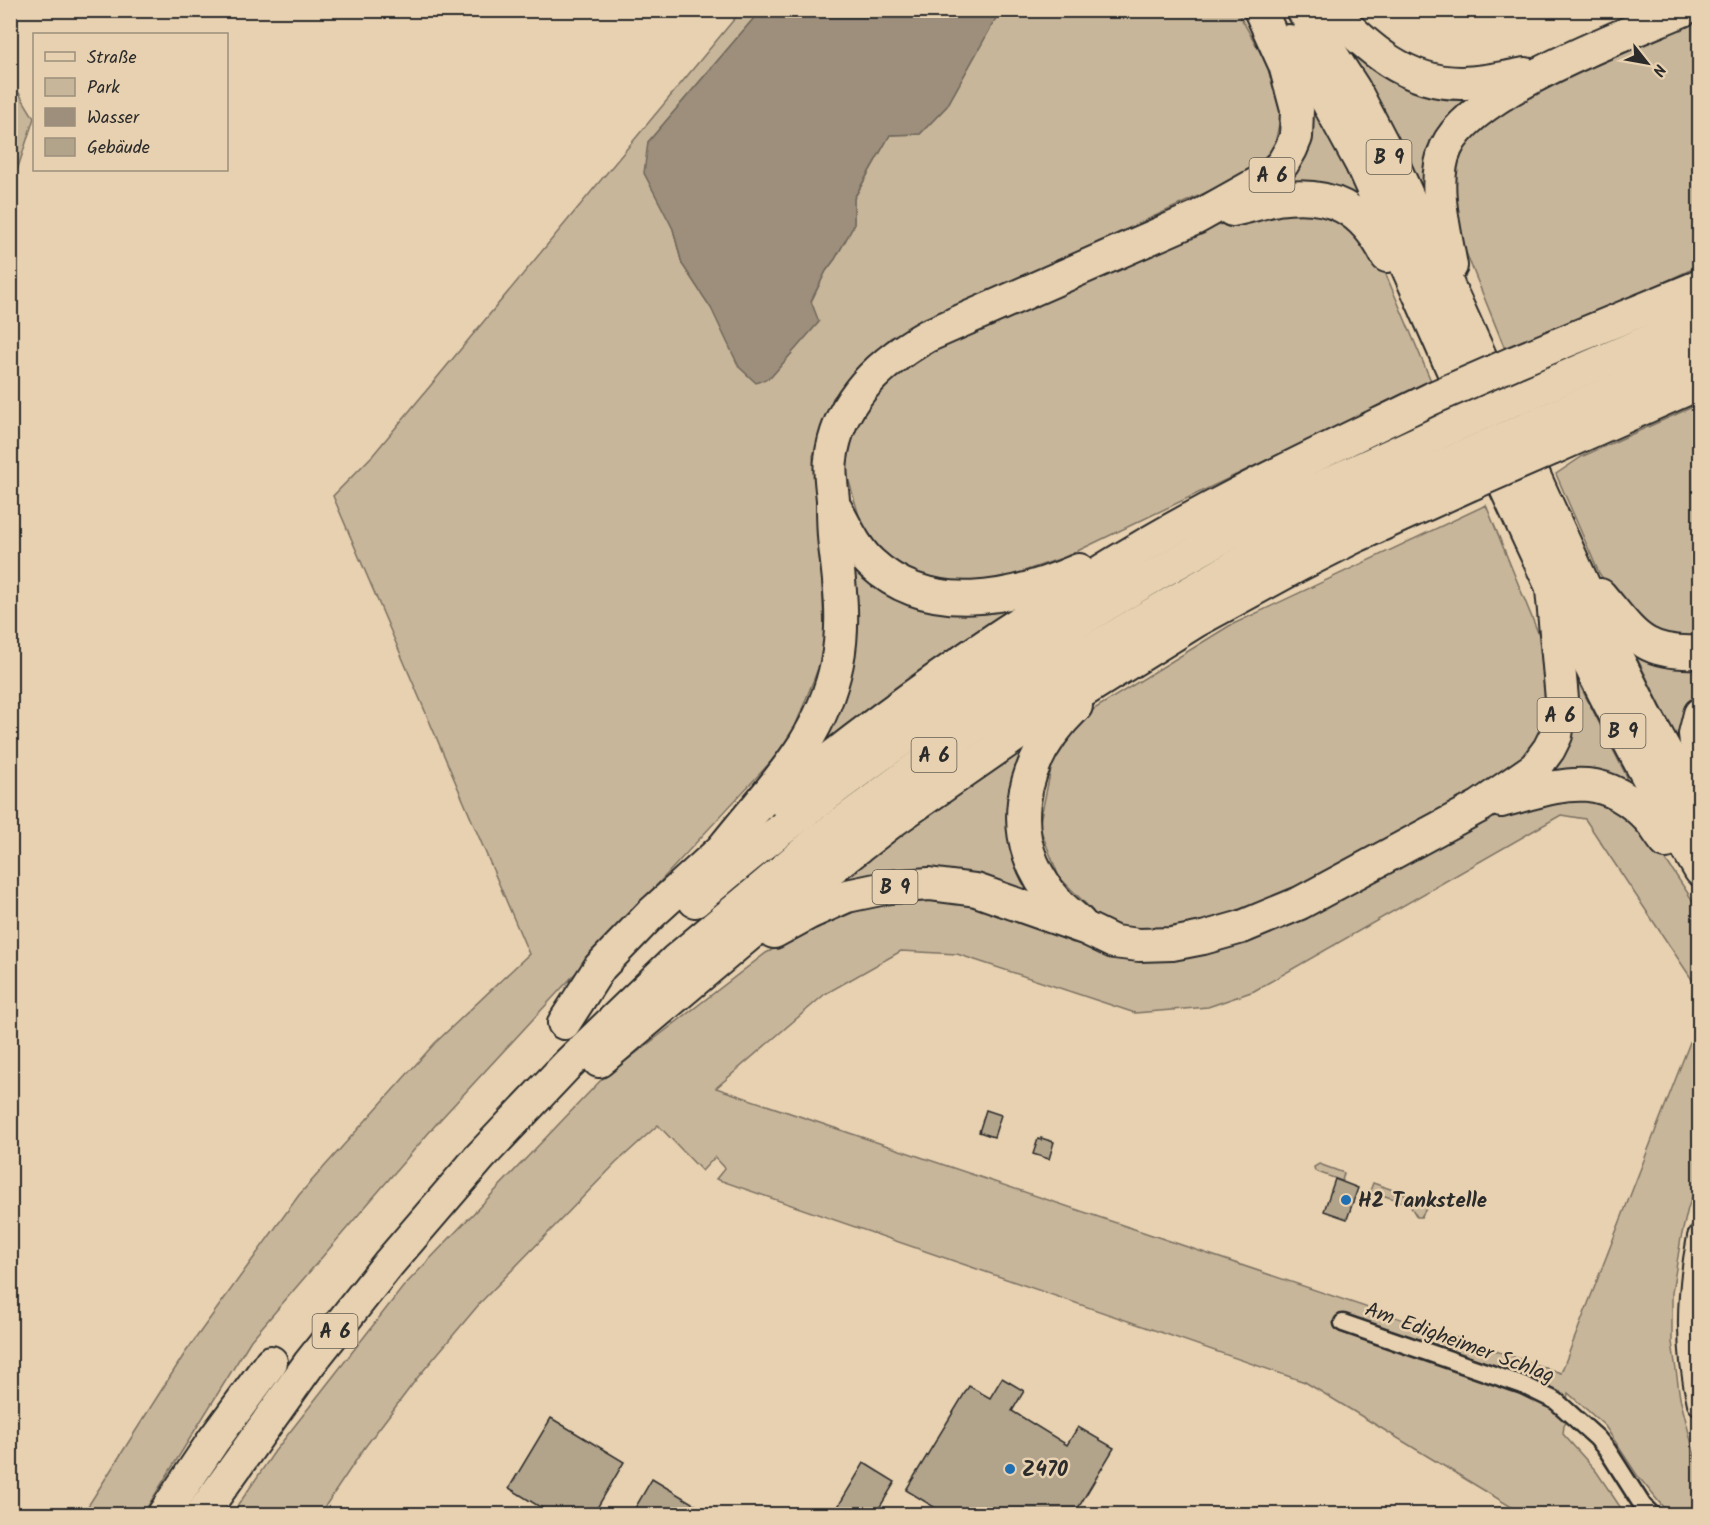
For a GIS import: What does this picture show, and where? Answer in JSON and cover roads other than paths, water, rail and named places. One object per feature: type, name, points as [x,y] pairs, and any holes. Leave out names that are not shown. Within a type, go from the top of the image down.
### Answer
[{"type":"highway","name":"A 6","points":[[1196,218],[1271,176],[1283,163],[1296,137],[1297,110],[1294,96],[1285,65],[1260,10]]},
{"type":"highway","name":"B 9","points":[[1268,10],[1324,97],[1361,163],[1552,589],[1653,791],[1700,870]]},
{"type":"highway","name":"B 9","points":[[1303,10],[1354,89],[1393,164],[1571,559],[1641,705],[1700,814]]},
{"type":"highway","points":[[1330,10],[1383,58],[1412,74],[1429,80],[1459,83],[1481,82],[1541,72]]},
{"type":"highway","points":[[1460,311],[1444,228],[1439,185],[1445,149],[1464,123],[1492,102],[1541,72],[1683,10]]},
{"type":"highway","name":"B 9","points":[[1196,218],[1276,200],[1301,197],[1315,197],[1340,204],[1377,236],[1387,256],[1423,302]]},
{"type":"highway","points":[[724,847],[802,750],[830,691],[837,663],[842,615],[839,570],[834,543],[830,461],[844,412],[859,390],[884,364],[905,349],[954,323],[1196,218]]},
{"type":"highway","points":[[724,847],[835,754],[899,705],[965,658],[1150,542],[1273,477],[1435,397],[1700,285]]},
{"type":"highway","name":"A 6","points":[[724,847],[651,914],[600,967],[564,1023],[714,885],[817,801],[894,744],[1107,603],[1269,513],[1449,428],[1700,319]]},
{"type":"highway","name":"A 6","points":[[202,1515],[309,1364],[389,1263],[480,1157],[568,1064],[676,960],[819,840],[964,733],[1054,673],[1290,535],[1467,470],[1546,436],[1700,352]]},
{"type":"highway","points":[[1546,436],[1700,383]]},
{"type":"highway","points":[[480,1157],[523,1132],[581,1076],[712,965],[784,905],[891,822],[1114,670],[1196,621],[1354,537],[1467,470]]},
{"type":"highway","points":[[833,501],[850,535],[869,562],[904,586],[942,597],[976,598],[1031,587],[1055,580],[1150,542]]},
{"type":"highway","name":"B 9","points":[[1571,559],[1643,643],[1666,651],[1700,651]]},
{"type":"highway","name":"A 6","points":[[1480,807],[1535,768],[1557,735],[1562,699],[1552,589]]},
{"type":"highway","points":[[1114,670],[1065,718],[1044,744],[1029,775],[1025,793],[1023,826],[1037,873],[1059,904],[1087,929],[1114,942],[1139,945],[1172,944],[1203,939],[1242,927],[1299,903],[1480,807],[1554,787],[1579,784],[1604,787],[1615,791],[1651,820],[1662,837],[1700,880]]},
{"type":"highway","points":[[1700,714],[1695,734],[1700,777]]},
{"type":"highway","name":"B 9","points":[[712,965],[809,913],[848,897],[890,887],[929,884],[976,890],[1087,929]]},
{"type":"highway","points":[[164,1515],[213,1441],[271,1362]]},
{"type":"street","points":[[1700,1238],[1691,1295],[1691,1327],[1694,1372],[1700,1403]]},
{"type":"street","name":"Am Edigheimer Schlag","points":[[1342,1323],[1523,1385],[1556,1401],[1583,1424],[1608,1451],[1639,1501],[1651,1515]]},
{"type":"water","points":[[760,11],[1000,11],[947,106],[920,134],[890,135],[854,198],[854,225],[811,301],[819,322],[771,377],[756,383],[739,367],[711,308],[682,264],[673,229],[644,173],[648,142]]},
{"type":"place","name":"H2 Tankstelle","points":[[1346,1200]]},
{"type":"place","name":"Z470","points":[[1010,1469]]}]
